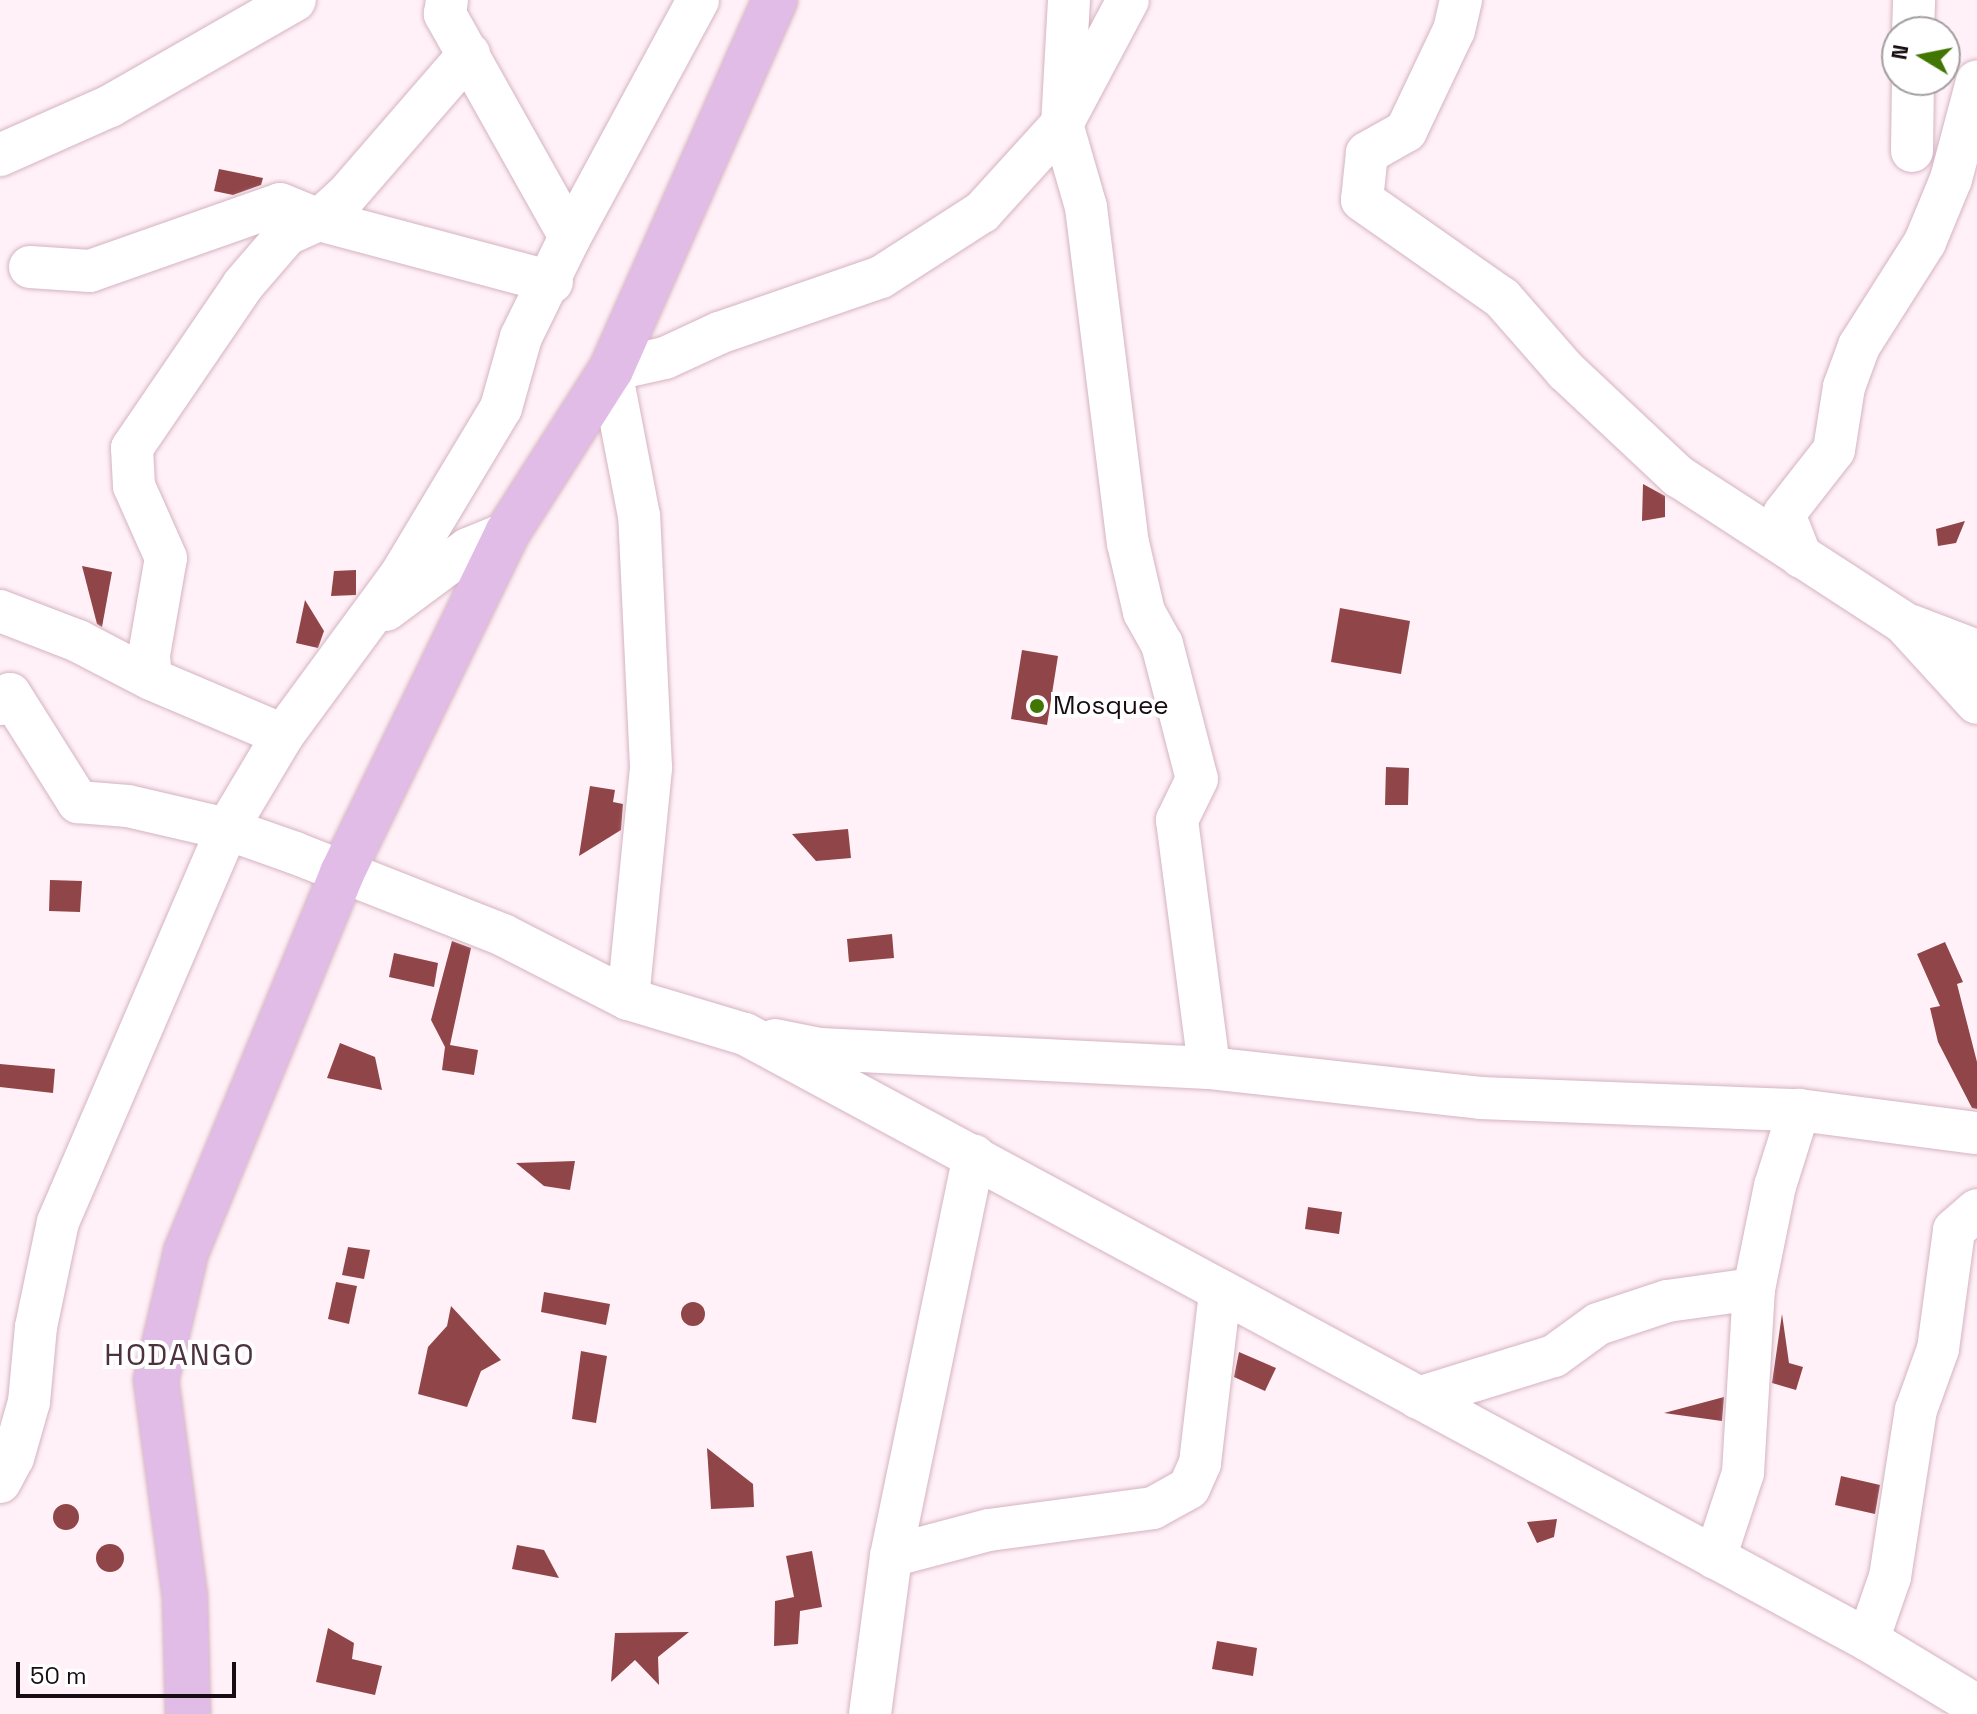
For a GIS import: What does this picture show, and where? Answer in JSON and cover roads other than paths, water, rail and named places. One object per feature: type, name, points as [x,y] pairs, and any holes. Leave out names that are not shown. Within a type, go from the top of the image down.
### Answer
[{"type":"main road","points":[[188,1714],[185,1597],[156,1380],[186,1252],[342,873],[507,533],[611,370],[775,0]]},
{"type":"street","points":[[0,155],[110,106],[295,0]]},
{"type":"street","points":[[447,0],[445,14],[570,237]]},
{"type":"street","points":[[0,1482],[13,1458],[29,1402],[36,1327],[58,1222],[227,829],[283,735],[400,576],[501,408],[521,337],[552,282],[570,237],[698,0]]},
{"type":"street","points":[[1069,0],[1062,124],[1086,207],[1128,543],[1144,612],[1162,644],[1197,779],[1177,820],[1209,1068]]},
{"type":"street","points":[[628,999],[651,767],[639,516],[611,370],[665,358],[719,333],[781,315],[881,277],[982,212],[1062,124],[1128,0]]},
{"type":"street","points":[[1461,0],[1454,30],[1406,131],[1367,153],[1362,200],[1502,298],[1566,371],[1678,476],[1904,623],[1977,651]]},
{"type":"street","points":[[151,679],[149,655],[166,558],[134,486],[132,448],[243,285],[287,234],[319,220],[469,54]]},
{"type":"street","points":[[1801,557],[1784,514],[1834,450],[1844,387],[1859,346],[1925,242],[1951,179],[1977,81]]},
{"type":"street","points":[[1912,151],[1913,96]]},
{"type":"street","points":[[30,267],[90,271],[280,204],[319,220],[552,282]]},
{"type":"street","points":[[359,629],[468,549],[507,533]]},
{"type":"street","points":[[0,611],[78,641],[151,679],[283,735]]},
{"type":"street","points":[[1904,623],[1977,703]]},
{"type":"street","points":[[0,704],[10,694],[78,802],[128,806],[227,829],[503,935],[628,999],[745,1034],[820,1049],[1209,1068],[1480,1098],[1799,1110],[1977,1133]]},
{"type":"street","points":[[745,1034],[1868,1640],[1967,1698]]},
{"type":"street","points":[[1715,1558],[1743,1473],[1754,1289],[1775,1186],[1799,1110]]},
{"type":"street","points":[[870,1714],[891,1556],[974,1155]]},
{"type":"street","points":[[1868,1640],[1890,1577],[1916,1410],[1938,1349],[1954,1230],[1977,1210]]},
{"type":"street","points":[[1418,1398],[1554,1356],[1598,1324],[1667,1301],[1754,1289]]},
{"type":"street","points":[[891,1556],[989,1530],[1153,1508],[1189,1488],[1200,1463],[1220,1292]]},
{"type":"place","name":"Mosquee","points":[[1037,706]]},
{"type":"district","name":"HODANGO","points":[[180,1355]]}]
